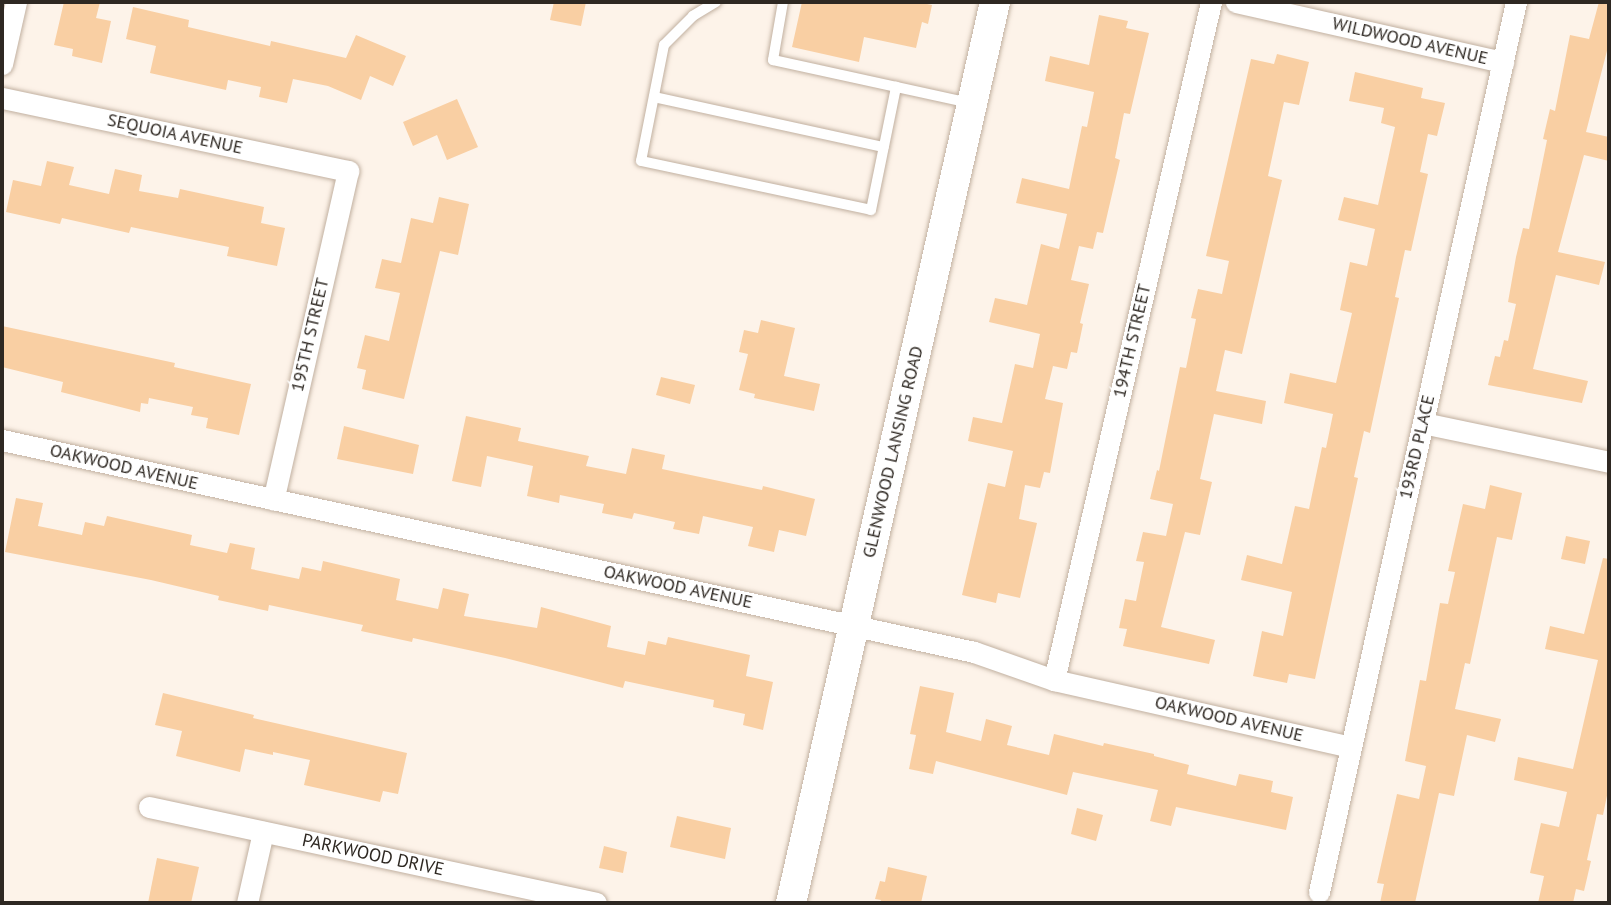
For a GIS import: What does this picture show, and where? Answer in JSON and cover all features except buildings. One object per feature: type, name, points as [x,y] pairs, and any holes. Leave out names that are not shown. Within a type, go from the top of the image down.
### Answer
[{"type":"main road","name":"GLENWOOD LANSING ROAD","points":[[791,903],[995,2]]},
{"type":"street","points":[[2,64],[16,2]]},
{"type":"street","name":"194TH STREET","points":[[1054,680],[1211,2]]},
{"type":"street","name":"WILDWOOD AVENUE","points":[[1236,2],[1503,62]]},
{"type":"street","name":"193RD PLACE","points":[[1318,892],[1516,2]]},
{"type":"street","name":"SEQUOIA AVENUE","points":[[2,98],[348,171]]},
{"type":"street","name":"195TH STREET","points":[[273,500],[348,171]]},
{"type":"street","points":[[1423,423],[1609,463]]},
{"type":"street","name":"OAKWOOD AVENUE","points":[[2,440],[974,652],[1054,680],[1351,747]]},
{"type":"street","name":"PARKWOOD DRIVE","points":[[149,807],[582,902]]},
{"type":"street","points":[[247,903],[263,832]]},
{"type":"lane","points":[[716,2],[693,16],[664,45],[641,161],[871,210],[896,87]]},
{"type":"lane","points":[[783,2],[773,60],[972,103]]},
{"type":"lane","points":[[654,97],[884,147]]}]
